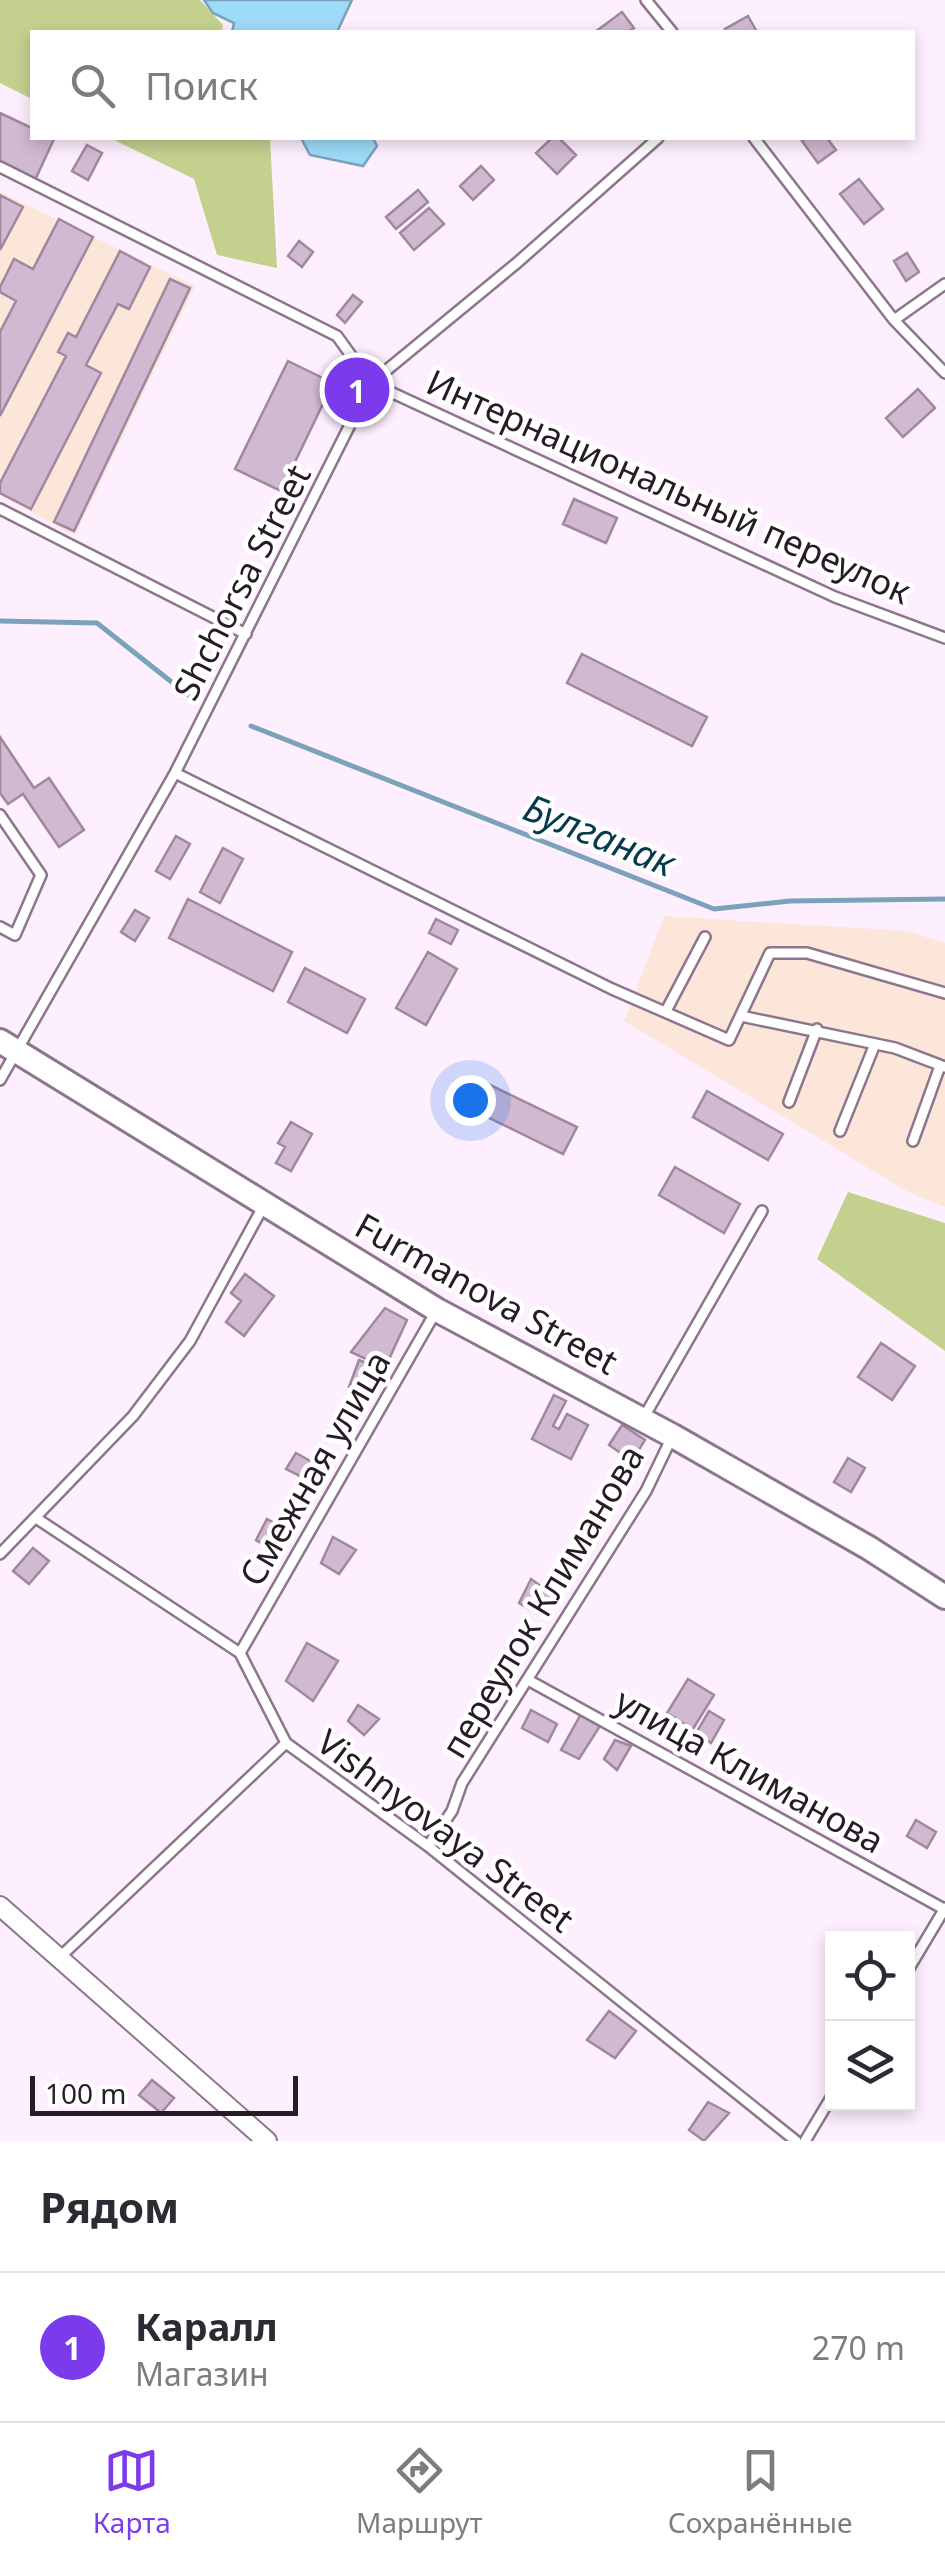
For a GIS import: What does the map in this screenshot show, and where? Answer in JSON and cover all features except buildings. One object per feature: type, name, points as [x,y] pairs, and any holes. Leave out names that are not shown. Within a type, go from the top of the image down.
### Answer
[{"type":"main road","name":"Furmanova Street","points":[[8,1045],[437,1310],[643,1419],[869,1548],[945,1597]]},
{"type":"street","points":[[0,1906],[267,2141]]},
{"type":"lane","points":[[646,0],[670,30]]},
{"type":"lane","name":"Shchorsa Street","points":[[0,1080],[8,1045],[176,773],[371,383],[518,262],[656,140]]},
{"type":"lane","points":[[756,140],[894,320],[945,373]]},
{"type":"lane","points":[[0,167],[337,336],[371,383]]},
{"type":"lane","points":[[894,320],[945,284]]},
{"type":"lane","name":"Интернациональный переулок","points":[[371,383],[835,597],[945,638]]},
{"type":"lane","points":[[0,509],[246,634]]},
{"type":"lane","points":[[176,773],[612,989],[730,1040],[770,954],[807,954],[945,993]]},
{"type":"lane","points":[[0,815],[42,875],[15,935],[0,927]]},
{"type":"lane","points":[[666,1011],[705,937]]},
{"type":"lane","points":[[741,1016],[894,1048],[943,1067],[912,1141]]},
{"type":"lane","points":[[789,1102],[817,1029]]},
{"type":"lane","points":[[840,1131],[875,1044]]},
{"type":"lane","points":[[0,1554],[133,1416],[190,1341],[264,1205]]},
{"type":"lane","points":[[643,1419],[762,1211]]},
{"type":"lane","name":"Смежная улица","points":[[240,1653],[437,1310]]},
{"type":"lane","name":"переулок Климанова","points":[[428,1846],[452,1811],[462,1783],[646,1491],[673,1436]]},
{"type":"lane","name":"Vishnyovaya Street","points":[[36,1518],[240,1653],[286,1744],[428,1846],[796,2141]]},
{"type":"lane","name":"улица Климанова","points":[[528,1680],[945,1909]]},
{"type":"lane","points":[[60,1958],[286,1744]]},
{"type":"lane","points":[[915,1958],[945,1909]]},
{"type":"lane","points":[[805,2141],[825,2108]]},
{"type":"shaded area","points":[[0,192],[195,286],[75,536],[0,495]]},
{"type":"shaded area","points":[[664,916],[907,931],[945,943],[945,1207],[908,1192],[624,1021]]},
{"type":"green space","points":[[0,0],[200,0],[223,25],[222,30],[30,30],[30,98],[0,83]]},
{"type":"green space","points":[[114,140],[270,140],[277,268],[217,255],[194,179]]},
{"type":"green space","points":[[848,1192],[945,1223],[945,1351],[817,1259]]},
{"type":"water","points":[[204,0],[352,0],[338,30],[232,30],[234,23],[213,13]]},
{"type":"water","points":[[302,140],[374,140],[377,146],[363,166],[310,155]]},
{"type":"waterway","name":"Булганак","points":[[0,621],[97,623],[188,695]]},
{"type":"waterway","name":"Булганак","points":[[251,726],[714,909],[790,901],[945,899]]},
{"type":"place","name":"Каралл","points":[[357,390]]}]
